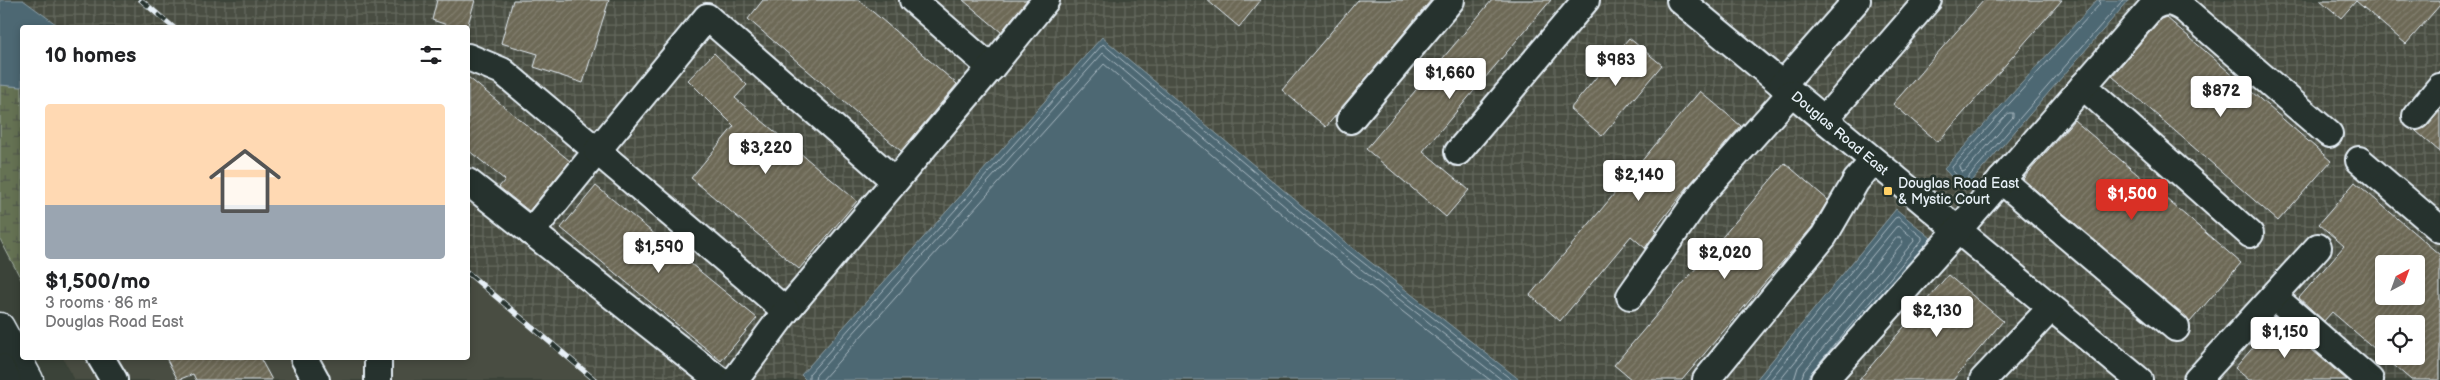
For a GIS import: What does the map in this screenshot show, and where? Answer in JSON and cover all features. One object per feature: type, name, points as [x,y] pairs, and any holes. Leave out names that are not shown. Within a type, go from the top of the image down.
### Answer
[{"type":"main road","points":[[0,327],[28,380]]},
{"type":"main road","points":[[0,368],[6,380]]},
{"type":"street","points":[[912,0],[991,68]]},
{"type":"street","points":[[735,380],[786,311],[1046,0]]},
{"type":"street","points":[[1350,120],[1451,0]]},
{"type":"street","points":[[1458,152],[1586,0]]},
{"type":"street","name":"Douglas Road East","points":[[1680,0],[1957,231],[2140,380]]},
{"type":"street","points":[[1630,296],[1702,193],[1857,0]]},
{"type":"street","points":[[1824,120],[1928,0]]},
{"type":"street","points":[[1824,380],[2152,7],[2161,1],[2172,2],[2183,8],[2329,134]]},
{"type":"street","points":[[531,232],[708,9],[895,181]]},
{"type":"street","points":[[470,58],[502,71],[786,311]]},
{"type":"street","points":[[2083,86],[2250,234]]},
{"type":"street","points":[[2416,116],[2440,87]]},
{"type":"street","points":[[2360,160],[2440,229]]},
{"type":"street","points":[[1706,380],[1824,236],[1856,181],[1873,161]]},
{"type":"street","points":[[2001,180],[2176,328]]},
{"type":"street","points":[[470,184],[718,380]]},
{"type":"street","points":[[2204,378],[2318,247]]},
{"type":"street","points":[[2274,297],[2370,380]]},
{"type":"street","points":[[1983,380],[2051,308]]},
{"type":"street","points":[[102,360],[114,380]]},
{"type":"street","points":[[305,360],[316,380]]},
{"type":"street","points":[[378,360],[378,380]]},
{"type":"shaded area","points":[[23,0],[1663,0],[2122,380],[1811,380],[1931,238],[1896,209],[1756,380],[1520,380],[1345,242],[1102,37],[801,375],[806,380],[592,380],[470,277],[470,25],[57,25]]},
{"type":"shaded area","points":[[1698,0],[2097,0],[1944,168],[1964,190],[2129,0],[2440,0],[2440,380],[2157,380]]},
{"type":"shaded area","points":[[470,277],[592,380],[75,380],[64,360],[470,360]]},
{"type":"green space","points":[[0,85],[20,87],[20,277],[0,239]]},
{"type":"water","points":[[0,0],[23,0],[57,25],[20,25],[20,87],[0,85]]},
{"type":"water","points":[[2097,0],[2129,0],[1964,190],[1944,169]]},
{"type":"water","points":[[1102,37],[1345,242],[1520,380],[806,380],[801,375]]},
{"type":"water","points":[[1896,209],[1931,238],[1811,380],[1756,380]]},
{"type":"building","points":[[437,0],[475,0],[468,25],[448,25],[432,20]]},
{"type":"building","points":[[513,0],[609,0],[583,83],[534,67],[538,54],[501,43]]},
{"type":"building","points":[[763,0],[859,0],[957,84],[901,151],[748,19]]},
{"type":"building","points":[[963,0],[1027,0],[1001,32]]},
{"type":"building","points":[[1207,0],[1261,0],[1239,27]]},
{"type":"building","points":[[1358,0],[1431,0],[1326,127],[1282,90]]},
{"type":"building","points":[[1492,0],[1551,0],[1423,151],[1469,190],[1446,217],[1366,149]]},
{"type":"building","points":[[1984,0],[2062,0],[1938,142],[1893,104]]},
{"type":"building","points":[[2320,0],[2440,0],[2440,5],[2406,44],[2356,1],[2341,18]]},
{"type":"building","points":[[2166,17],[2331,161],[2278,221],[2112,76],[2161,19]]},
{"type":"building","points":[[1629,38],[1662,65],[1602,136],[1570,109]]},
{"type":"building","points":[[714,53],[747,85],[735,98],[857,201],[799,269],[691,178],[734,126],[688,80]]},
{"type":"building","points":[[470,79],[570,161],[529,211],[499,187],[505,180],[470,152]]},
{"type":"building","points":[[1700,91],[1741,126],[1690,184],[1655,229],[1657,231],[1645,248],[1631,236],[1560,321],[1530,295]]},
{"type":"building","points":[[2440,111],[2440,152],[2416,131],[2427,126]]},
{"type":"building","points":[[2074,120],[2241,263],[2190,322],[2023,179]]},
{"type":"building","points":[[1785,163],[1828,200],[1812,227],[1682,380],[1632,380],[1614,365]]},
{"type":"building","points":[[2355,182],[2440,255],[2440,380],[2411,380],[2394,365],[2425,365],[2425,315],[2375,315],[2375,349],[2332,312],[2324,321],[2299,298],[2344,246],[2319,224]]},
{"type":"building","points":[[596,186],[757,318],[721,361],[561,228]]},
{"type":"building","points":[[1948,275],[2003,321],[1953,380],[1859,380]]},
{"type":"building","points":[[2277,320],[2347,380],[2249,380],[2235,368]]},
{"type":"building","points":[[167,360],[261,360],[272,380],[196,380],[193,374],[178,380]]},
{"type":"railway","points":[[141,0],[170,25]]},
{"type":"railway","points":[[470,275],[595,380]]},
{"type":"place","name":"Douglas Road East & Mystic Court","points":[[1888,191]]}]
